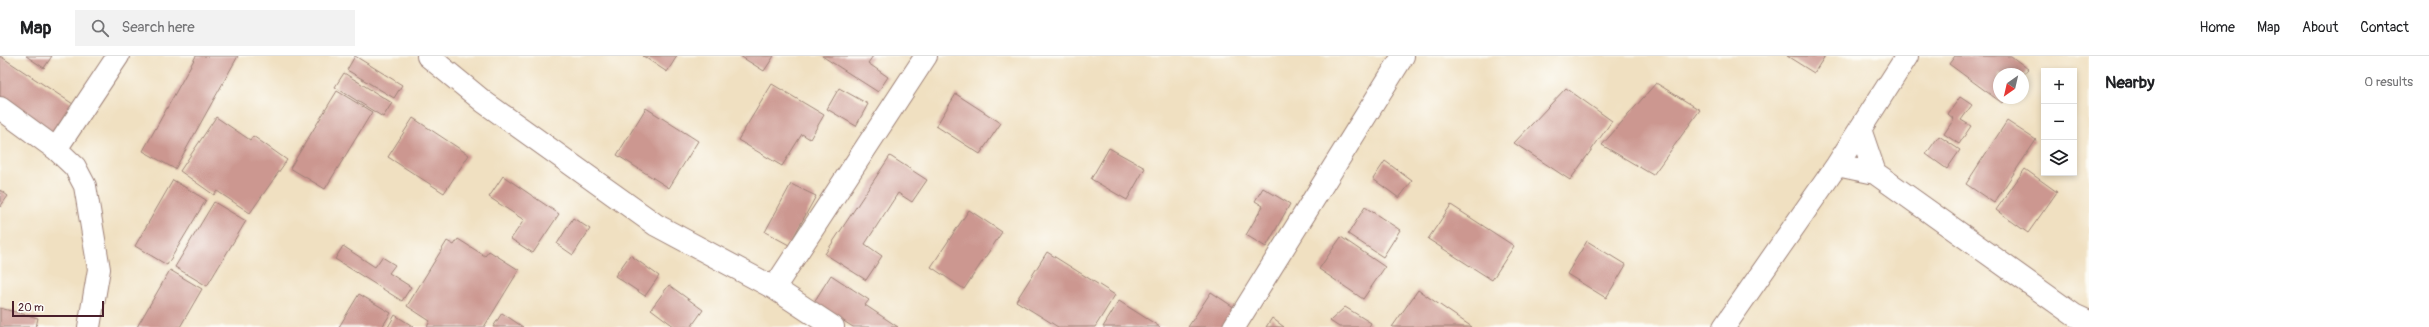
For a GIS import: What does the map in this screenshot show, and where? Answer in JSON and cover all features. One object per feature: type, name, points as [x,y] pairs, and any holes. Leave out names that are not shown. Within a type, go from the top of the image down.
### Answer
[{"type":"street","points":[[56,149],[118,56]]},
{"type":"street","points":[[429,56],[484,102],[656,225],[774,288],[833,327]]},
{"type":"street","points":[[774,288],[926,56]]},
{"type":"street","points":[[1234,327],[1404,56]]},
{"type":"street","points":[[1724,327],[1837,165],[1907,56]]},
{"type":"street","points":[[0,108],[56,149],[75,167],[85,186],[99,269],[89,327]]},
{"type":"street","points":[[1860,130],[1875,173]]},
{"type":"street","points":[[1837,165],[1875,173],[2074,315],[2089,322]]},
{"type":"building","points":[[0,56],[76,106],[53,140],[0,104]]},
{"type":"building","points":[[26,56],[52,56],[44,68]]},
{"type":"building","points":[[196,56],[238,56],[175,169],[143,151]]},
{"type":"building","points":[[355,56],[402,85],[394,98],[347,70]]},
{"type":"building","points":[[643,56],[677,56],[667,72]]},
{"type":"building","points":[[740,56],[774,56],[764,71]]},
{"type":"building","points":[[822,56],[873,56],[868,63],[888,77],[878,92]]},
{"type":"building","points":[[1787,56],[1825,56],[1814,73]]},
{"type":"building","points":[[1955,56],[2011,56],[2027,68],[1993,68],[1993,96],[1949,64]]},
{"type":"building","points":[[344,73],[392,103],[383,117],[335,87]]},
{"type":"building","points":[[1656,83],[1700,110],[1653,175],[1602,145]]},
{"type":"building","points":[[772,84],[824,115],[810,139],[802,134],[782,166],[738,140]]},
{"type":"building","points":[[839,88],[868,104],[856,126],[827,109]]},
{"type":"building","points":[[1566,88],[1612,121],[1570,180],[1514,143]]},
{"type":"building","points":[[337,91],[372,112],[325,189],[290,168]]},
{"type":"building","points":[[956,94],[1001,123],[980,154],[936,126]]},
{"type":"building","points":[[1960,97],[1972,105],[1961,120],[1971,126],[1959,144],[1944,134],[1954,119],[1948,114]]},
{"type":"building","points":[[646,108],[698,141],[669,188],[617,155]]},
{"type":"building","points":[[216,117],[250,140],[253,136],[287,160],[250,213],[217,191],[214,195],[180,171]]},
{"type":"building","points":[[413,118],[469,155],[444,193],[388,157]]},
{"type":"building","points":[[2007,121],[2036,140],[1994,203],[1966,184]]},
{"type":"building","points":[[1939,136],[1960,150],[1947,169],[1926,154]]},
{"type":"building","points":[[1109,148],[1145,168],[1127,200],[1091,179]]},
{"type":"building","points":[[890,156],[927,180],[912,202],[898,193],[865,244],[882,256],[866,280],[825,254]]},
{"type":"building","points":[[1385,161],[1412,181],[1399,198],[1373,179]]},
{"type":"building","points":[[2025,169],[2057,192],[2028,233],[1996,210]]},
{"type":"building","points":[[503,176],[559,214],[533,253],[511,239],[524,220],[489,197]]},
{"type":"building","points":[[173,180],[206,200],[167,265],[135,246]]},
{"type":"building","points":[[791,184],[816,196],[789,245],[765,232]]},
{"type":"building","points":[[1263,188],[1290,204],[1266,247],[1246,235],[1263,206],[1255,201]]},
{"type":"building","points":[[0,190],[8,196],[0,207]]},
{"type":"building","points":[[214,202],[246,221],[207,286],[175,267]]},
{"type":"building","points":[[1451,205],[1514,246],[1492,280],[1428,239]]},
{"type":"building","points":[[1365,207],[1400,230],[1383,257],[1348,234]]},
{"type":"building","points":[[969,210],[1002,232],[964,289],[931,267]]},
{"type":"building","points":[[573,218],[590,229],[573,255],[557,244]]},
{"type":"building","points":[[1341,237],[1385,267],[1363,299],[1319,269]]},
{"type":"building","points":[[458,239],[485,256],[489,251],[519,270],[484,327],[427,327],[430,321],[407,306],[447,241],[454,245]]},
{"type":"building","points":[[1587,241],[1626,265],[1606,298],[1567,274]]},
{"type":"building","points":[[343,246],[375,267],[382,257],[395,265],[389,273],[411,287],[402,301],[335,259]]},
{"type":"building","points":[[1047,252],[1115,295],[1095,327],[1058,327],[1016,301]]},
{"type":"building","points":[[630,255],[659,276],[645,296],[615,276]]},
{"type":"building","points":[[170,270],[202,289],[180,327],[137,327]]},
{"type":"building","points":[[831,275],[869,300],[865,305],[898,327],[853,327],[814,302]]},
{"type":"building","points":[[669,285],[703,310],[691,327],[675,327],[651,309]]},
{"type":"building","points":[[1418,290],[1472,327],[1392,327]]},
{"type":"building","points":[[1211,292],[1235,308],[1223,327],[1188,327]]},
{"type":"building","points":[[359,294],[391,313],[382,327],[339,327]]},
{"type":"building","points":[[1119,301],[1160,327],[1103,327]]},
{"type":"building","points":[[1345,307],[1371,323],[1369,327],[1339,327],[1330,321]]},
{"type":"building","points":[[0,308],[38,318],[36,327],[0,327]]},
{"type":"building","points":[[502,313],[523,327],[493,327]]},
{"type":"building","points":[[395,315],[414,327],[388,327]]},
{"type":"building","points":[[1272,318],[1284,327],[1266,327]]}]
